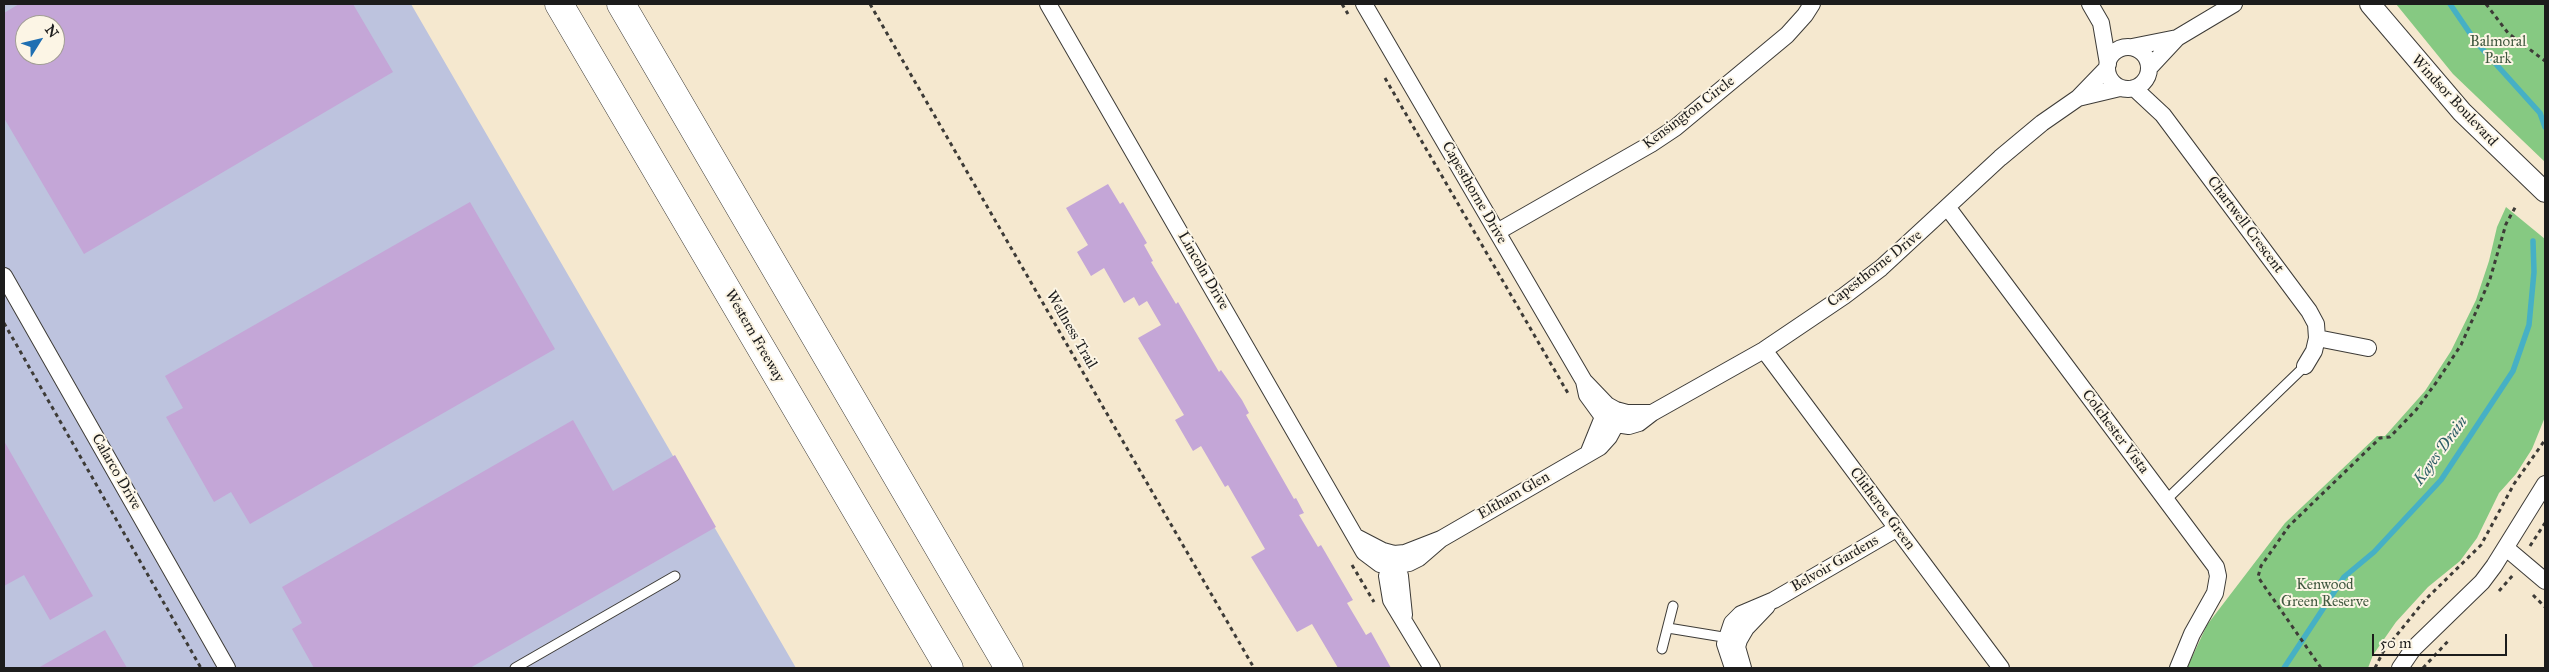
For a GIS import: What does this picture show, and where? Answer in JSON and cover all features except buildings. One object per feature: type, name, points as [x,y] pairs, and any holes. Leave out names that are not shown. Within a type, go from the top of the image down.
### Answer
[{"type":"highway","name":"Western Freeway","points":[[559,4],[949,668]]},
{"type":"highway","points":[[621,4],[1009,668]]},
{"type":"street","name":"Lincoln Drive","points":[[1048,4],[1358,538],[1383,551],[1393,563]]},
{"type":"street","name":"Kensington Circle","points":[[1497,232],[1651,144],[1675,128],[1787,35],[1806,15],[1812,4]]},
{"type":"street","points":[[2090,4],[2101,23],[2129,47],[2146,57],[2149,71]]},
{"type":"street","points":[[2101,23],[2107,66],[2111,80],[2127,88],[2143,83],[2149,71],[2177,38],[2234,4]]},
{"type":"street","name":"Windsor Boulevard","points":[[2370,4],[2462,112],[2545,192]]},
{"type":"street","name":"Capesthorne Drive","points":[[1370,6],[1584,382],[1607,405],[1612,417],[1627,413],[1652,413],[1764,350],[1844,296],[1881,268],[2023,139],[2078,98],[2107,66]]},
{"type":"street","points":[[2107,66],[2114,52],[2129,47],[2177,38]]},
{"type":"street","name":"Chartwell Crescent","points":[[2149,71],[2163,115]]},
{"type":"street","name":"Capesthorne Drive","points":[[2078,98],[2127,88]]},
{"type":"street","name":"Chartwell Crescent","points":[[2127,88],[2163,115],[2310,311],[2316,324],[2317,338]]},
{"type":"street","name":"Colchester Vista","points":[[1948,208],[2216,567],[2218,576],[2215,592],[2192,634],[2178,668]]},
{"type":"street","name":"Calarco Drive","points":[[4,276],[228,668]]},
{"type":"street","points":[[2305,366],[2314,351],[2317,338],[2368,348]]},
{"type":"street","name":"Clitheroe Green","points":[[1764,350],[2001,668]]},
{"type":"street","name":"Eltham Glen","points":[[1393,563],[1414,550],[1441,539],[1588,454],[1612,417]]},
{"type":"street","points":[[2400,668],[2413,649],[2482,582],[2506,548],[2545,484]]},
{"type":"street","name":"Belvoir Gardens","points":[[1733,639],[1774,600],[1896,529]]},
{"type":"street","points":[[2506,548],[2545,581]]},
{"type":"street","points":[[1393,563],[1406,622],[1432,668]]},
{"type":"street","points":[[1732,668],[1726,653],[1733,639]]},
{"type":"street","points":[[1733,639],[1743,668]]},
{"type":"lane","points":[[2166,500],[2305,366]]},
{"type":"lane","points":[[515,668],[675,576]]},
{"type":"lane","points":[[1662,649],[1673,606]]},
{"type":"lane","points":[[1668,628],[1733,639]]},
{"type":"path","name":"Wellness Trail","points":[[870,4],[1254,668]]},
{"type":"path","points":[[1342,4],[1351,19]]},
{"type":"path","points":[[2486,4],[2508,33],[2545,61]]},
{"type":"path","points":[[1384,76],[1570,398]]},
{"type":"path","points":[[2321,668],[2258,577],[2261,566],[2289,526],[2380,438],[2390,437],[2416,410],[2438,380],[2461,345],[2475,314],[2490,279],[2506,224],[2516,206]]},
{"type":"path","points":[[4,324],[201,668]]},
{"type":"path","points":[[2375,668],[2383,652],[2425,600],[2481,544],[2514,484],[2545,440]]},
{"type":"shaded area","points":[[4,4],[411,4],[796,668],[4,668]]},
{"type":"green space","name":"Balmoral Park","points":[[2396,4],[2545,4],[2545,162],[2453,74]]},
{"type":"green space","name":"Kenwood Green Reserve","points":[[2506,207],[2545,239],[2545,417],[2532,449],[2516,474],[2499,493],[2477,538],[2460,561],[2428,587],[2396,622],[2373,655],[2368,668],[2187,668],[2207,625],[2285,523],[2377,436],[2385,436],[2425,391],[2451,351],[2476,300],[2489,261],[2497,227]]},
{"type":"waterway","name":"Kayes Drain","points":[[2450,4],[2476,42],[2540,113],[2545,127]]},
{"type":"waterway","name":"Kayes Drain","points":[[2284,668],[2344,577],[2374,552],[2441,480],[2513,371],[2529,325],[2534,272],[2533,241]]}]
